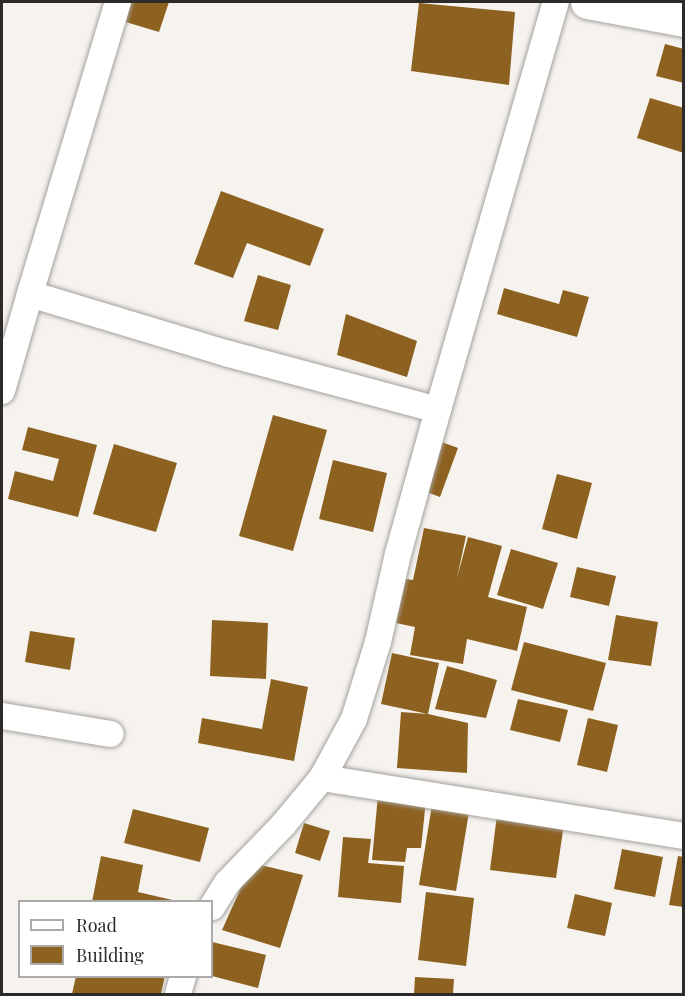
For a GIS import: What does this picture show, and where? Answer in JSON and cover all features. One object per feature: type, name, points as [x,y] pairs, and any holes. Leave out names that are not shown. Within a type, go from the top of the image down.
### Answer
[{"type":"street","points":[[2,391],[118,2]]},
{"type":"street","points":[[213,906],[227,883],[283,825],[322,778],[354,719],[378,642],[398,554],[438,410],[556,2]]},
{"type":"street","points":[[587,2],[684,20]]},
{"type":"street","points":[[30,294],[229,354],[438,410]]},
{"type":"street","points":[[2,716],[111,734]]},
{"type":"street","points":[[322,778],[684,836]]},
{"type":"street","points":[[178,994],[182,978]]},
{"type":"building","points":[[125,2],[169,2],[159,32],[119,20]]},
{"type":"building","points":[[419,3],[515,12],[509,85],[411,71]]},
{"type":"building","points":[[665,44],[684,49],[684,83],[656,76]]},
{"type":"building","points":[[650,98],[684,108],[684,153],[637,138]]},
{"type":"building","points":[[221,191],[324,229],[310,266],[247,243],[233,278],[194,264]]},
{"type":"building","points":[[258,275],[291,285],[278,330],[244,321]]},
{"type":"building","points":[[504,288],[559,304],[563,290],[589,297],[577,337],[497,314]]},
{"type":"building","points":[[346,314],[417,341],[407,377],[337,355]]},
{"type":"building","points":[[273,415],[327,430],[293,551],[239,536]]},
{"type":"building","points":[[28,427],[97,445],[78,517],[8,499],[15,471],[53,481],[59,459],[22,450]]},
{"type":"building","points":[[439,441],[458,448],[440,497],[421,490]]},
{"type":"building","points":[[114,444],[177,463],[156,532],[93,514]]},
{"type":"building","points":[[333,460],[387,473],[373,532],[319,519]]},
{"type":"building","points":[[557,474],[592,483],[577,539],[542,529]]},
{"type":"building","points":[[424,528],[466,536],[457,578],[468,537],[502,546],[488,597],[527,607],[517,651],[467,639],[463,664],[410,655],[415,627],[396,623],[406,579],[413,580]]},
{"type":"building","points":[[511,549],[558,563],[543,609],[497,595]]},
{"type":"building","points":[[577,567],[616,576],[609,606],[570,597]]},
{"type":"building","points":[[616,615],[658,622],[651,666],[608,660]]},
{"type":"building","points":[[212,620],[268,623],[266,679],[210,676]]},
{"type":"building","points":[[30,631],[75,638],[70,670],[25,662]]},
{"type":"building","points":[[524,642],[606,663],[593,711],[511,690]]},
{"type":"building","points":[[392,653],[439,663],[428,714],[381,704]]},
{"type":"building","points":[[447,666],[497,680],[486,718],[435,709]]},
{"type":"building","points":[[271,679],[308,687],[294,761],[198,743],[202,718],[262,729]]},
{"type":"building","points":[[518,699],[568,710],[560,742],[510,730]]},
{"type":"building","points":[[401,712],[428,714],[468,723],[467,773],[397,768]]},
{"type":"building","points":[[588,718],[618,725],[607,772],[577,765]]},
{"type":"building","points":[[378,795],[426,800],[421,848],[407,848],[405,862],[372,860]]},
{"type":"building","points":[[432,805],[469,812],[456,891],[419,885]]},
{"type":"building","points":[[133,809],[209,828],[200,862],[124,843]]},
{"type":"building","points":[[497,815],[564,824],[556,878],[490,870]]},
{"type":"building","points":[[304,823],[330,831],[320,861],[295,853]]},
{"type":"building","points":[[343,837],[371,839],[368,863],[404,866],[401,903],[338,897]]},
{"type":"building","points":[[622,849],[663,857],[655,897],[614,889]]},
{"type":"building","points":[[101,856],[143,865],[138,892],[172,900],[92,900]]},
{"type":"building","points":[[678,856],[684,857],[684,907],[669,905]]},
{"type":"building","points":[[252,863],[303,875],[280,948],[222,930]]},
{"type":"building","points":[[426,892],[474,898],[466,966],[418,960]]},
{"type":"building","points":[[575,894],[612,903],[605,936],[567,928]]},
{"type":"building","points":[[213,942],[266,955],[258,988],[213,976]]},
{"type":"building","points":[[415,977],[454,979],[453,994],[414,994]]},
{"type":"building","points":[[76,978],[165,978],[161,994],[72,994]]}]
